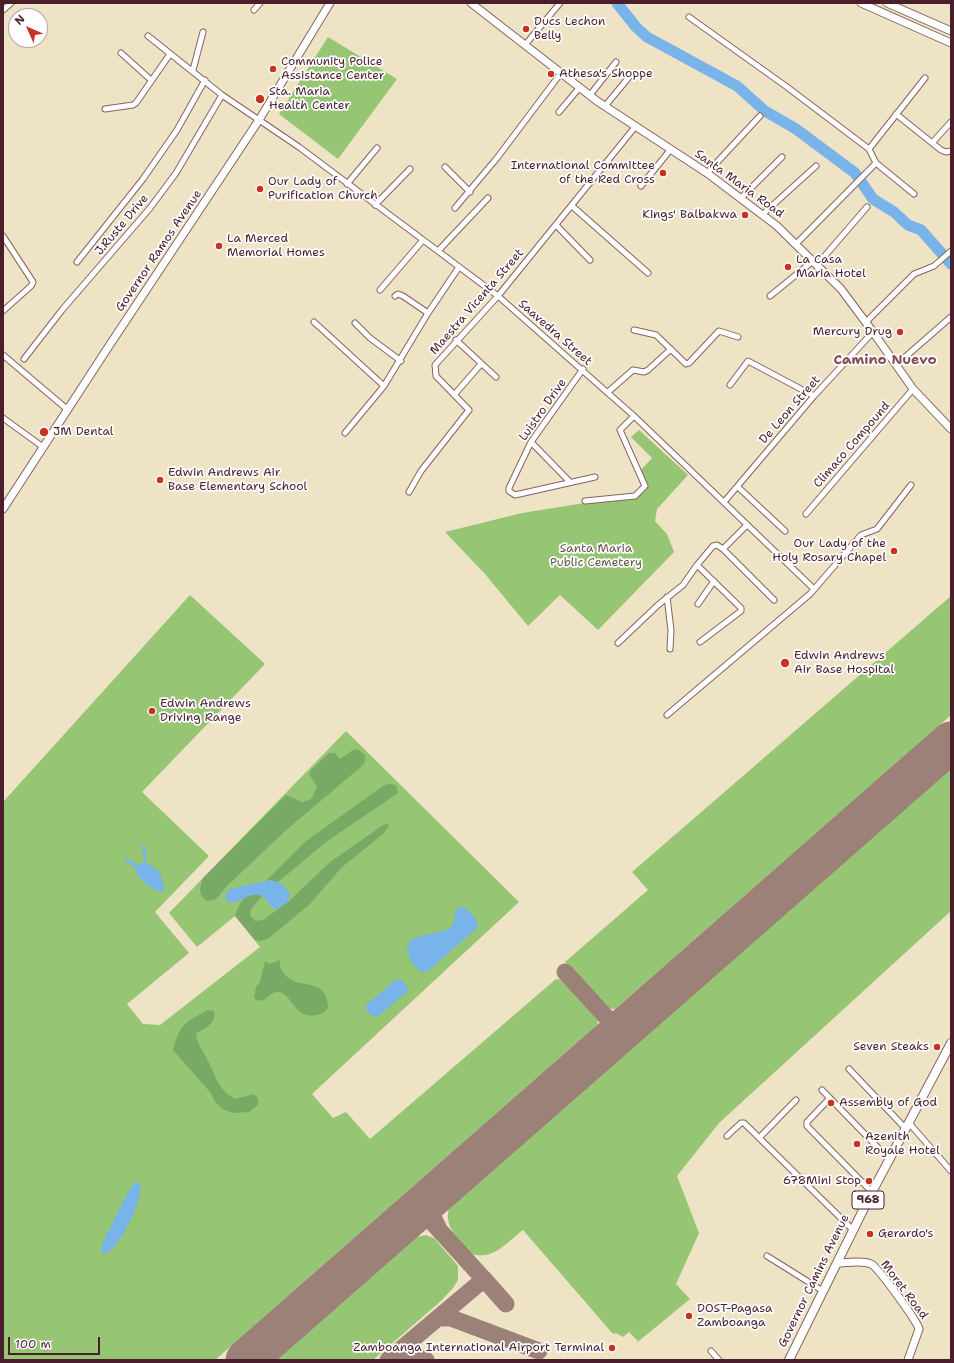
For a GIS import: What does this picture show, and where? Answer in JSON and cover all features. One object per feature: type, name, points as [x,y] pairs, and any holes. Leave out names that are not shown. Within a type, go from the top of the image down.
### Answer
[{"type":"main road","name":"Governor Ramos Avenue","points":[[3,509],[259,120],[330,3]]},
{"type":"main road","name":"Santa Maria Road","points":[[471,3],[525,46],[635,128],[671,149],[763,214],[796,244],[841,290],[866,322],[913,389],[951,429]]},
{"type":"main road","points":[[861,3],[951,42]]},
{"type":"main road","points":[[887,3],[951,31]]},
{"type":"main road","points":[[902,20],[906,11]]},
{"type":"main road","name":"Governor Camins Avenue","points":[[789,1360],[872,1192],[951,1043]]},
{"type":"main road","name":"Moret Road","points":[[837,1263],[870,1263],[875,1266],[887,1282],[919,1329],[908,1360]]},
{"type":"street","points":[[3,10],[12,3]]},
{"type":"street","points":[[254,10],[260,3]]},
{"type":"street","points":[[525,46],[560,3]]},
{"type":"street","points":[[689,17],[787,87],[869,149],[876,163],[914,194]]},
{"type":"street","points":[[193,70],[203,32]]},
{"type":"street","name":"Saavedra Street","points":[[148,36],[193,70],[222,95],[299,147],[498,296],[583,369],[634,416],[814,589]]},
{"type":"street","points":[[121,53],[151,80]]},
{"type":"street","points":[[105,109],[133,105],[170,54]]},
{"type":"street","points":[[590,95],[616,62]]},
{"type":"street","points":[[455,208],[497,158],[561,73]]},
{"type":"street","points":[[605,106],[630,76]]},
{"type":"street","points":[[869,149],[925,78]]},
{"type":"street","points":[[77,262],[143,179],[177,130],[205,80]]},
{"type":"street","points":[[559,112],[580,87]]},
{"type":"street","name":"J.Ruste Drive","points":[[24,358],[62,310],[128,236],[155,202],[176,173],[222,95]]},
{"type":"street","points":[[896,114],[941,150],[946,152],[951,151]]},
{"type":"street","points":[[707,174],[760,116]]},
{"type":"street","points":[[932,143],[951,122]]},
{"type":"street","name":"Maestra Vicenta Street","points":[[409,492],[421,471],[469,412],[468,408],[436,376],[436,364],[456,340],[498,296],[557,226],[635,128]]},
{"type":"street","points":[[347,184],[377,148]]},
{"type":"street","points":[[641,186],[671,149]]},
{"type":"street","points":[[741,198],[782,157]]},
{"type":"street","points":[[796,244],[861,180],[876,163]]},
{"type":"street","points":[[763,214],[816,166]]},
{"type":"street","points":[[445,167],[470,192]]},
{"type":"street","points":[[375,205],[410,169]]},
{"type":"street","points":[[438,251],[488,198]]},
{"type":"street","points":[[572,206],[648,273]]},
{"type":"street","points":[[770,296],[815,263],[867,207]]},
{"type":"street","points":[[557,226],[590,260]]},
{"type":"street","points":[[3,236],[33,282],[31,286],[3,311]]},
{"type":"street","points":[[380,290],[423,240]]},
{"type":"street","points":[[866,322],[914,274],[934,266],[950,252]]},
{"type":"street","points":[[345,433],[384,386],[401,361],[428,312],[459,267]]},
{"type":"street","points":[[395,296],[398,294],[403,296],[428,312]]},
{"type":"street","points":[[896,365],[951,317]]},
{"type":"street","points":[[314,322],[384,386]]},
{"type":"street","points":[[355,323],[370,338],[401,361]]},
{"type":"street","points":[[634,330],[656,335],[688,364],[719,331],[738,337]]},
{"type":"street","name":"De Leon Street","points":[[724,502],[814,396],[873,332]]},
{"type":"street","points":[[456,340],[496,377]]},
{"type":"street","points":[[608,392],[633,370],[644,372],[648,370],[671,349]]},
{"type":"street","points":[[3,355],[68,410]]},
{"type":"street","points":[[730,385],[748,361],[814,396]]},
{"type":"street","points":[[454,394],[482,364]]},
{"type":"street","name":"Luistro Drive","points":[[583,369],[531,442],[509,488],[512,494],[515,495],[596,477]]},
{"type":"street","name":"Climaco Compound","points":[[806,514],[913,389]]},
{"type":"street","points":[[585,501],[634,496],[645,486],[620,430],[634,416]]},
{"type":"street","points":[[3,418],[43,447]]},
{"type":"street","points":[[531,442],[570,482]]},
{"type":"street","points":[[667,715],[814,589],[861,535],[877,529],[911,485]]},
{"type":"street","points":[[738,487],[785,531]]},
{"type":"street","points":[[724,549],[747,525]]},
{"type":"street","points":[[618,643],[667,597],[683,585],[713,546],[717,545],[724,549],[774,600]]},
{"type":"street","points":[[697,565],[742,610],[700,642]]},
{"type":"street","points":[[698,604],[714,581]]},
{"type":"street","points":[[667,597],[672,630],[670,649]]},
{"type":"street","points":[[849,1069],[951,1171]]},
{"type":"street","points":[[822,1090],[890,1159]]},
{"type":"street","points":[[830,1098],[806,1122],[807,1126],[872,1192]]},
{"type":"street","points":[[759,1138],[796,1100]]},
{"type":"street","points":[[727,1136],[742,1122],[853,1230]]},
{"type":"street","points":[[767,1256],[823,1291]]},
{"type":"street","points":[[711,1351],[719,1360]]},
{"type":"green space","points":[[328,37],[397,79],[338,159],[279,114]]},
{"type":"green space","name":"Santa Maria Public Cemetery","points":[[639,430],[688,475],[657,509],[655,521],[667,534],[674,552],[598,630],[560,595],[528,626],[485,574],[445,532],[522,513],[591,502],[635,498],[646,486],[640,471],[652,458],[631,437]]},
{"type":"green space","points":[[190,595],[265,664],[142,792],[209,856],[155,912],[189,953],[127,1004],[143,1024],[160,1025],[260,947],[235,916],[197,947],[169,913],[346,731],[519,902],[312,1094],[333,1118],[346,1112],[370,1139],[556,979],[565,980],[596,1014],[598,1021],[597,1025],[215,1360],[3,1360],[3,802]]},
{"type":"green space","points":[[951,596],[951,715],[615,1009],[605,1008],[565,962],[648,890],[632,872]]},
{"type":"green space","points":[[357,749],[365,755],[365,762],[362,766],[285,831],[226,887],[216,899],[207,901],[202,896],[200,891],[203,878],[286,795],[302,802],[311,799],[317,787],[309,774],[311,770],[329,753],[335,753],[340,759]]},
{"type":"green space","points":[[951,766],[951,911],[719,1123],[677,1176],[699,1233],[676,1284],[690,1299],[634,1345],[638,1341],[629,1332],[623,1337],[616,1333],[613,1334],[523,1230],[500,1249],[487,1255],[472,1254],[458,1239],[451,1228],[448,1215],[449,1208]]},
{"type":"green space","points":[[389,784],[396,785],[398,793],[326,842],[278,882],[266,881],[306,841],[383,786]]},
{"type":"green space","points":[[388,824],[389,826],[383,834],[342,867],[309,905],[269,938],[261,941],[255,940],[235,916],[241,902],[247,896],[256,895],[262,896],[251,909],[250,915],[255,921],[263,920],[288,902],[330,862],[383,825]]},
{"type":"green space","points":[[280,960],[280,965],[283,972],[289,978],[322,990],[326,996],[328,1005],[325,1012],[312,1016],[305,1014],[299,1011],[287,997],[278,992],[271,994],[262,1001],[254,998],[256,987],[260,982],[265,961],[270,964]]},
{"type":"green space","points":[[208,1010],[214,1011],[214,1019],[210,1025],[196,1033],[199,1043],[224,1091],[235,1099],[254,1094],[258,1098],[258,1105],[249,1112],[233,1113],[224,1110],[216,1103],[210,1092],[173,1050],[178,1034],[184,1025]]},
{"type":"green space","points":[[426,1235],[434,1238],[458,1266],[458,1280],[442,1300],[373,1360],[276,1360],[417,1237]]},
{"type":"water","points":[[142,845],[146,847],[146,862],[160,872],[165,890],[160,892],[148,885],[138,875],[135,867],[124,861],[124,859],[133,861],[136,865],[144,862]]},
{"type":"water","points":[[271,880],[281,883],[290,894],[288,902],[277,909],[272,907],[264,897],[258,895],[233,902],[228,902],[225,897],[229,889]]},
{"type":"water","points":[[459,907],[466,909],[472,914],[478,924],[478,927],[429,970],[423,972],[413,964],[411,960],[408,950],[409,942],[413,939],[446,930],[451,927],[454,922],[456,911]]},
{"type":"water","points":[[397,979],[402,980],[408,988],[408,991],[377,1017],[372,1016],[366,1009],[366,1005]]},
{"type":"water","points":[[135,1182],[140,1183],[140,1190],[138,1200],[129,1223],[123,1235],[116,1244],[109,1251],[103,1254],[101,1251],[103,1242],[128,1192]]},
{"type":"waterway","points":[[617,3],[636,27],[647,37],[737,86],[765,111],[796,129],[855,173],[873,199],[894,212],[908,225],[921,230],[951,264]]},
{"type":"taxiway","points":[[565,972],[620,1032]]},
{"type":"taxiway","points":[[438,1227],[432,1213],[432,1209],[434,1200],[439,1191]]},
{"type":"taxiway","points":[[388,1360],[483,1280],[431,1221],[421,1218],[406,1220]]},
{"type":"taxiway","points":[[483,1278],[506,1304]]},
{"type":"taxiway","points":[[439,1318],[451,1318],[539,1351]]},
{"type":"taxiway","points":[[394,1355],[408,1354],[426,1360]]},
{"type":"runway","points":[[246,1360],[951,742]]},
{"type":"place","name":"Ducs Lechon Belly","points":[[526,29]]},
{"type":"place","name":"Community Police Assistance Center","points":[[273,69]]},
{"type":"place","name":"Athesa's Shoppe","points":[[551,74]]},
{"type":"place","name":"Sta. Maria Health Center","points":[[260,99]]},
{"type":"place","name":"International Committee of the Red Cross","points":[[663,173]]},
{"type":"place","name":"Our Lady of Purification Church","points":[[260,189]]},
{"type":"place","name":"Kings' Balbakwa","points":[[745,215]]},
{"type":"place","name":"La Merced Memorial Homes","points":[[219,246]]},
{"type":"place","name":"La Casa Maria Hotel","points":[[788,267]]},
{"type":"place","name":"Mercury Drug","points":[[900,332]]},
{"type":"place","name":"JM Dental","points":[[44,432]]},
{"type":"place","name":"Edwin Andrews Air Base Elementary School","points":[[160,480]]},
{"type":"place","name":"Our Lady of the Holy Rosary Chapel","points":[[894,551]]},
{"type":"place","name":"Edwin Andrews Air Base Hospital","points":[[785,663]]},
{"type":"place","name":"Edwin Andrews Driving Range","points":[[152,711]]},
{"type":"place","name":"Seven Steaks","points":[[937,1047]]},
{"type":"place","name":"Assembly of God","points":[[831,1103]]},
{"type":"place","name":"Azenith Royale Hotel","points":[[857,1144]]},
{"type":"place","name":"678Mini Stop","points":[[869,1181]]},
{"type":"place","name":"Gerardo's","points":[[870,1234]]},
{"type":"place","name":"DOST-Pagasa Zamboanga","points":[[689,1316]]},
{"type":"place","name":"Zamboanga International Airport Terminal","points":[[612,1348]]},
{"type":"district","name":"Camino Nuevo","points":[[885,360]]}]
